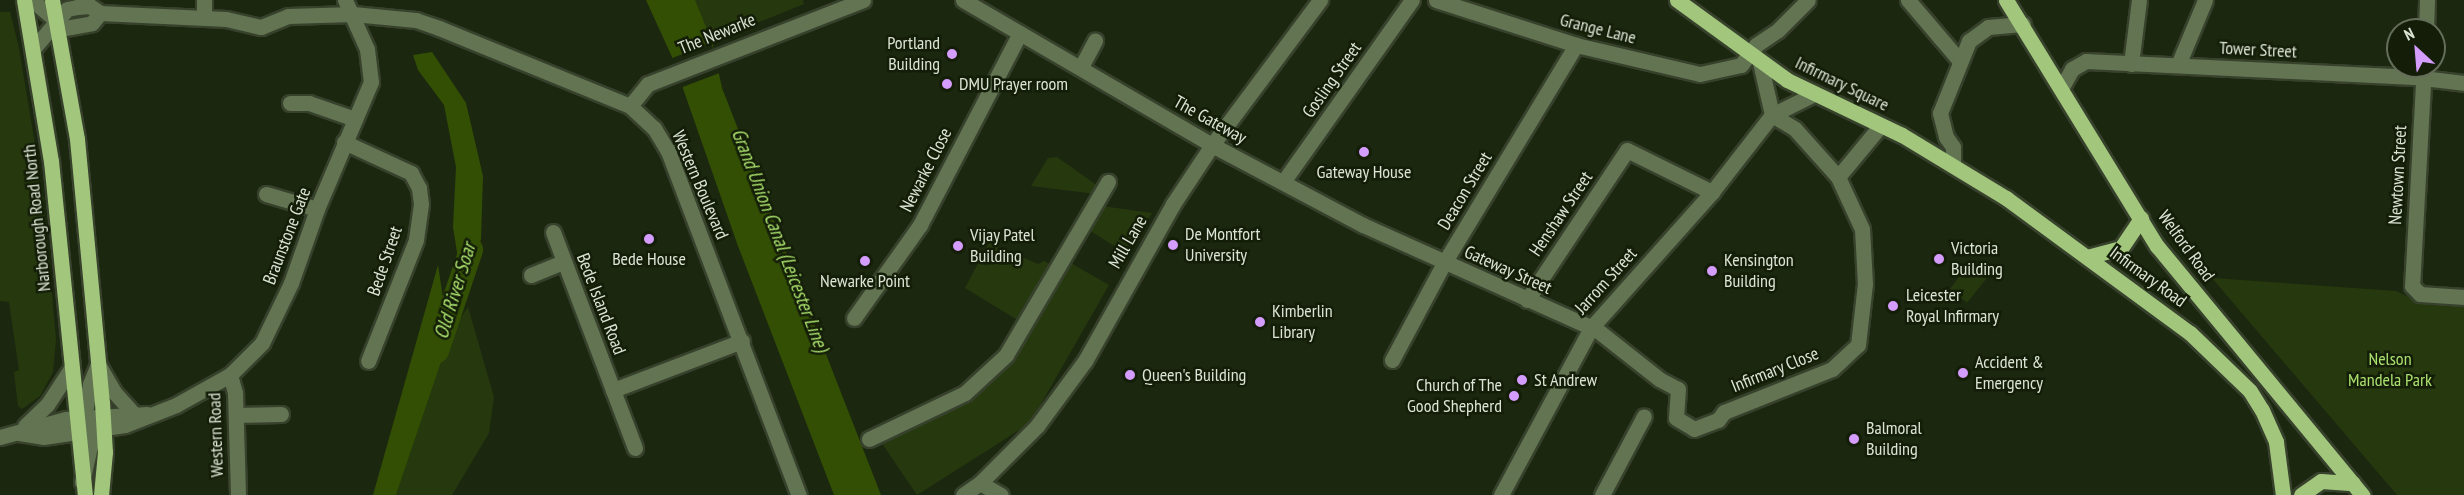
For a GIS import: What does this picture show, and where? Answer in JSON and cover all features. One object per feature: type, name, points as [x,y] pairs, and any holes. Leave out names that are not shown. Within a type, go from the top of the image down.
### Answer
[{"type":"main road","name":"Narborough Road North","points":[[24,0],[51,161],[72,367],[90,424]]},
{"type":"main road","points":[[52,0],[77,139],[98,364],[84,489]]},
{"type":"main road","name":"Infirmary Square","points":[[1677,0],[1755,58],[1814,94],[1921,146]]},
{"type":"main road","name":"Welford Road","points":[[2006,0],[2166,257],[2358,489]]},
{"type":"main road","name":"Infirmary Road","points":[[1921,146],[1953,164],[2087,257],[2190,333],[2250,391],[2276,442],[2283,495]]},
{"type":"main road","points":[[2087,257],[2121,248],[2141,218]]},
{"type":"main road","points":[[90,424],[101,495]]},
{"type":"main road","points":[[2301,495],[2322,481],[2358,489]]},
{"type":"street","points":[[32,0],[56,20],[33,49]]},
{"type":"street","points":[[204,0],[204,16]]},
{"type":"street","name":"Braunstone Gate","points":[[90,424],[150,415],[230,375],[262,343],[276,316],[344,142],[371,82],[367,50],[345,0]]},
{"type":"street","name":"The Newarke","points":[[630,106],[648,84],[719,54],[862,0]]},
{"type":"street","name":"The Gateway","points":[[963,0],[1212,145],[1363,225],[1444,263]]},
{"type":"street","name":"Mill Lane","points":[[963,495],[980,483],[1037,426],[1085,361],[1140,260],[1212,145],[1320,0]]},
{"type":"street","name":"Gosling Street","points":[[1279,180],[1412,0]]},
{"type":"street","name":"Grange Lane","points":[[1436,0],[1576,45],[1700,74],[1736,68],[1755,58],[1808,0]]},
{"type":"street","points":[[1908,0],[1960,61]]},
{"type":"street","points":[[2132,64],[2139,0]]},
{"type":"street","points":[[2178,65],[2205,0]]},
{"type":"street","points":[[2426,18],[2427,0]]},
{"type":"street","name":"Western Boulevard","points":[[56,20],[65,28],[92,23],[100,13],[204,16],[261,27],[288,16],[353,14],[416,20],[439,27],[630,106],[654,128],[668,151],[799,495]]},
{"type":"street","points":[[1953,164],[1953,147],[1946,137],[1940,113],[1969,41],[1981,30],[1995,25],[2023,24]]},
{"type":"street","name":"Newarke Close","points":[[854,318],[920,225],[1020,33]]},
{"type":"street","points":[[1081,68],[1095,41]]},
{"type":"street","name":"Deacon Street","points":[[1392,360],[1444,263],[1576,45]]},
{"type":"street","points":[[1755,58],[1772,114],[1795,129],[1838,177],[1881,125]]},
{"type":"street","name":"Tower Street","points":[[2062,87],[2072,69],[2086,61],[2386,72]]},
{"type":"street","name":"Newtown Street","points":[[2423,78],[2412,286],[2420,294],[2464,297]]},
{"type":"street","name":"Tower Street","points":[[2444,78],[2464,83]]},
{"type":"street","name":"Jarrom Street","points":[[1501,495],[1591,328],[1712,192],[1772,114],[1814,94]]},
{"type":"street","points":[[290,103],[309,104],[356,119]]},
{"type":"street","name":"Bede Street","points":[[344,142],[411,173],[419,188],[421,204],[416,240],[368,361]]},
{"type":"street","name":"Henshaw Street","points":[[1527,300],[1627,150],[1712,192]]},
{"type":"street","name":"Infirmary Close","points":[[1678,389],[1676,418],[1694,429],[1718,420],[1724,412],[1832,369],[1858,345],[1865,284],[1862,229],[1838,177]]},
{"type":"street","points":[[869,439],[964,393],[987,375],[1026,325],[1108,182]]},
{"type":"street","points":[[266,194],[317,209]]},
{"type":"street","name":"Bede Island Road","points":[[553,232],[635,448]]},
{"type":"street","points":[[531,275],[564,262]]},
{"type":"street","name":"Gateway Street","points":[[1444,263],[1591,328],[1659,380],[1678,389]]},
{"type":"street","points":[[613,390],[742,341]]},
{"type":"street","points":[[98,364],[114,392],[133,412]]},
{"type":"street","points":[[19,433],[47,405],[72,367]]},
{"type":"street","name":"Western Road","points":[[230,375],[236,415],[238,495]]},
{"type":"street","points":[[0,437],[19,433],[43,437],[133,412],[150,415]]},
{"type":"street","points":[[236,415],[281,414]]},
{"type":"street","points":[[1602,495],[1644,416]]},
{"type":"street","points":[[980,483],[1001,495]]},
{"type":"green space","points":[[695,0],[803,0],[804,4],[712,41]]},
{"type":"green space","points":[[0,12],[10,12],[19,48],[43,193],[56,340],[53,372],[40,396],[22,409],[18,406],[14,372],[19,370],[9,302],[0,301]]},
{"type":"green space","points":[[1057,157],[1098,186],[1096,194],[1031,186],[1048,158]]},
{"type":"green space","points":[[1102,206],[1152,213],[1127,254],[1089,230]]},
{"type":"green space","points":[[989,243],[1038,264],[1044,261],[1051,265],[1021,322],[965,288]]},
{"type":"green space","points":[[1069,262],[1109,285],[1030,423],[917,495],[877,436],[989,381],[1033,326]]},
{"type":"green space","points":[[1970,264],[1987,278],[1967,303],[1950,289]]},
{"type":"green space","name":"Nelson Mandela Park","points":[[2212,278],[2396,291],[2421,303],[2464,305],[2464,495],[2397,495]]},
{"type":"green space","points":[[468,307],[494,397],[489,433],[452,495],[396,495],[449,335]]},
{"type":"water","name":"Grand Union Canal (Leicester Line)","points":[[646,0],[695,0],[712,41],[722,88],[881,495],[834,495],[738,246],[672,57]]},
{"type":"water","points":[[432,52],[466,103],[483,176],[481,239],[465,303],[453,227],[456,167],[444,105],[418,70],[413,55]]},
{"type":"water","points":[[438,265],[449,338],[396,495],[373,495]]},
{"type":"pier","points":[[711,43],[722,72],[680,88],[669,59]]},
{"type":"waterway","name":"Old River Soar","points":[[437,351],[471,250]]},
{"type":"place","name":"Portland Building","points":[[952,54]]},
{"type":"place","name":"DMU Prayer room","points":[[947,84]]},
{"type":"place","name":"Gateway House","points":[[1364,152]]},
{"type":"place","name":"Bede House","points":[[649,239]]},
{"type":"place","name":"De Montfort University","points":[[1173,245]]},
{"type":"place","name":"Vijay Patel Building","points":[[958,246]]},
{"type":"place","name":"Victoria Building","points":[[1939,259]]},
{"type":"place","name":"Newarke Point","points":[[865,261]]},
{"type":"place","name":"Kensington Building","points":[[1712,271]]},
{"type":"place","name":"Leicester Royal Infirmary","points":[[1893,306]]},
{"type":"place","name":"Kimberlin Library","points":[[1260,322]]},
{"type":"place","name":"Accident & Emergency","points":[[1963,373]]},
{"type":"place","name":"Queen's Building","points":[[1130,375]]},
{"type":"place","name":"St Andrew","points":[[1522,380]]},
{"type":"place","name":"Church of The Good Shepherd","points":[[1514,396]]},
{"type":"place","name":"Balmoral Building","points":[[1854,439]]}]
